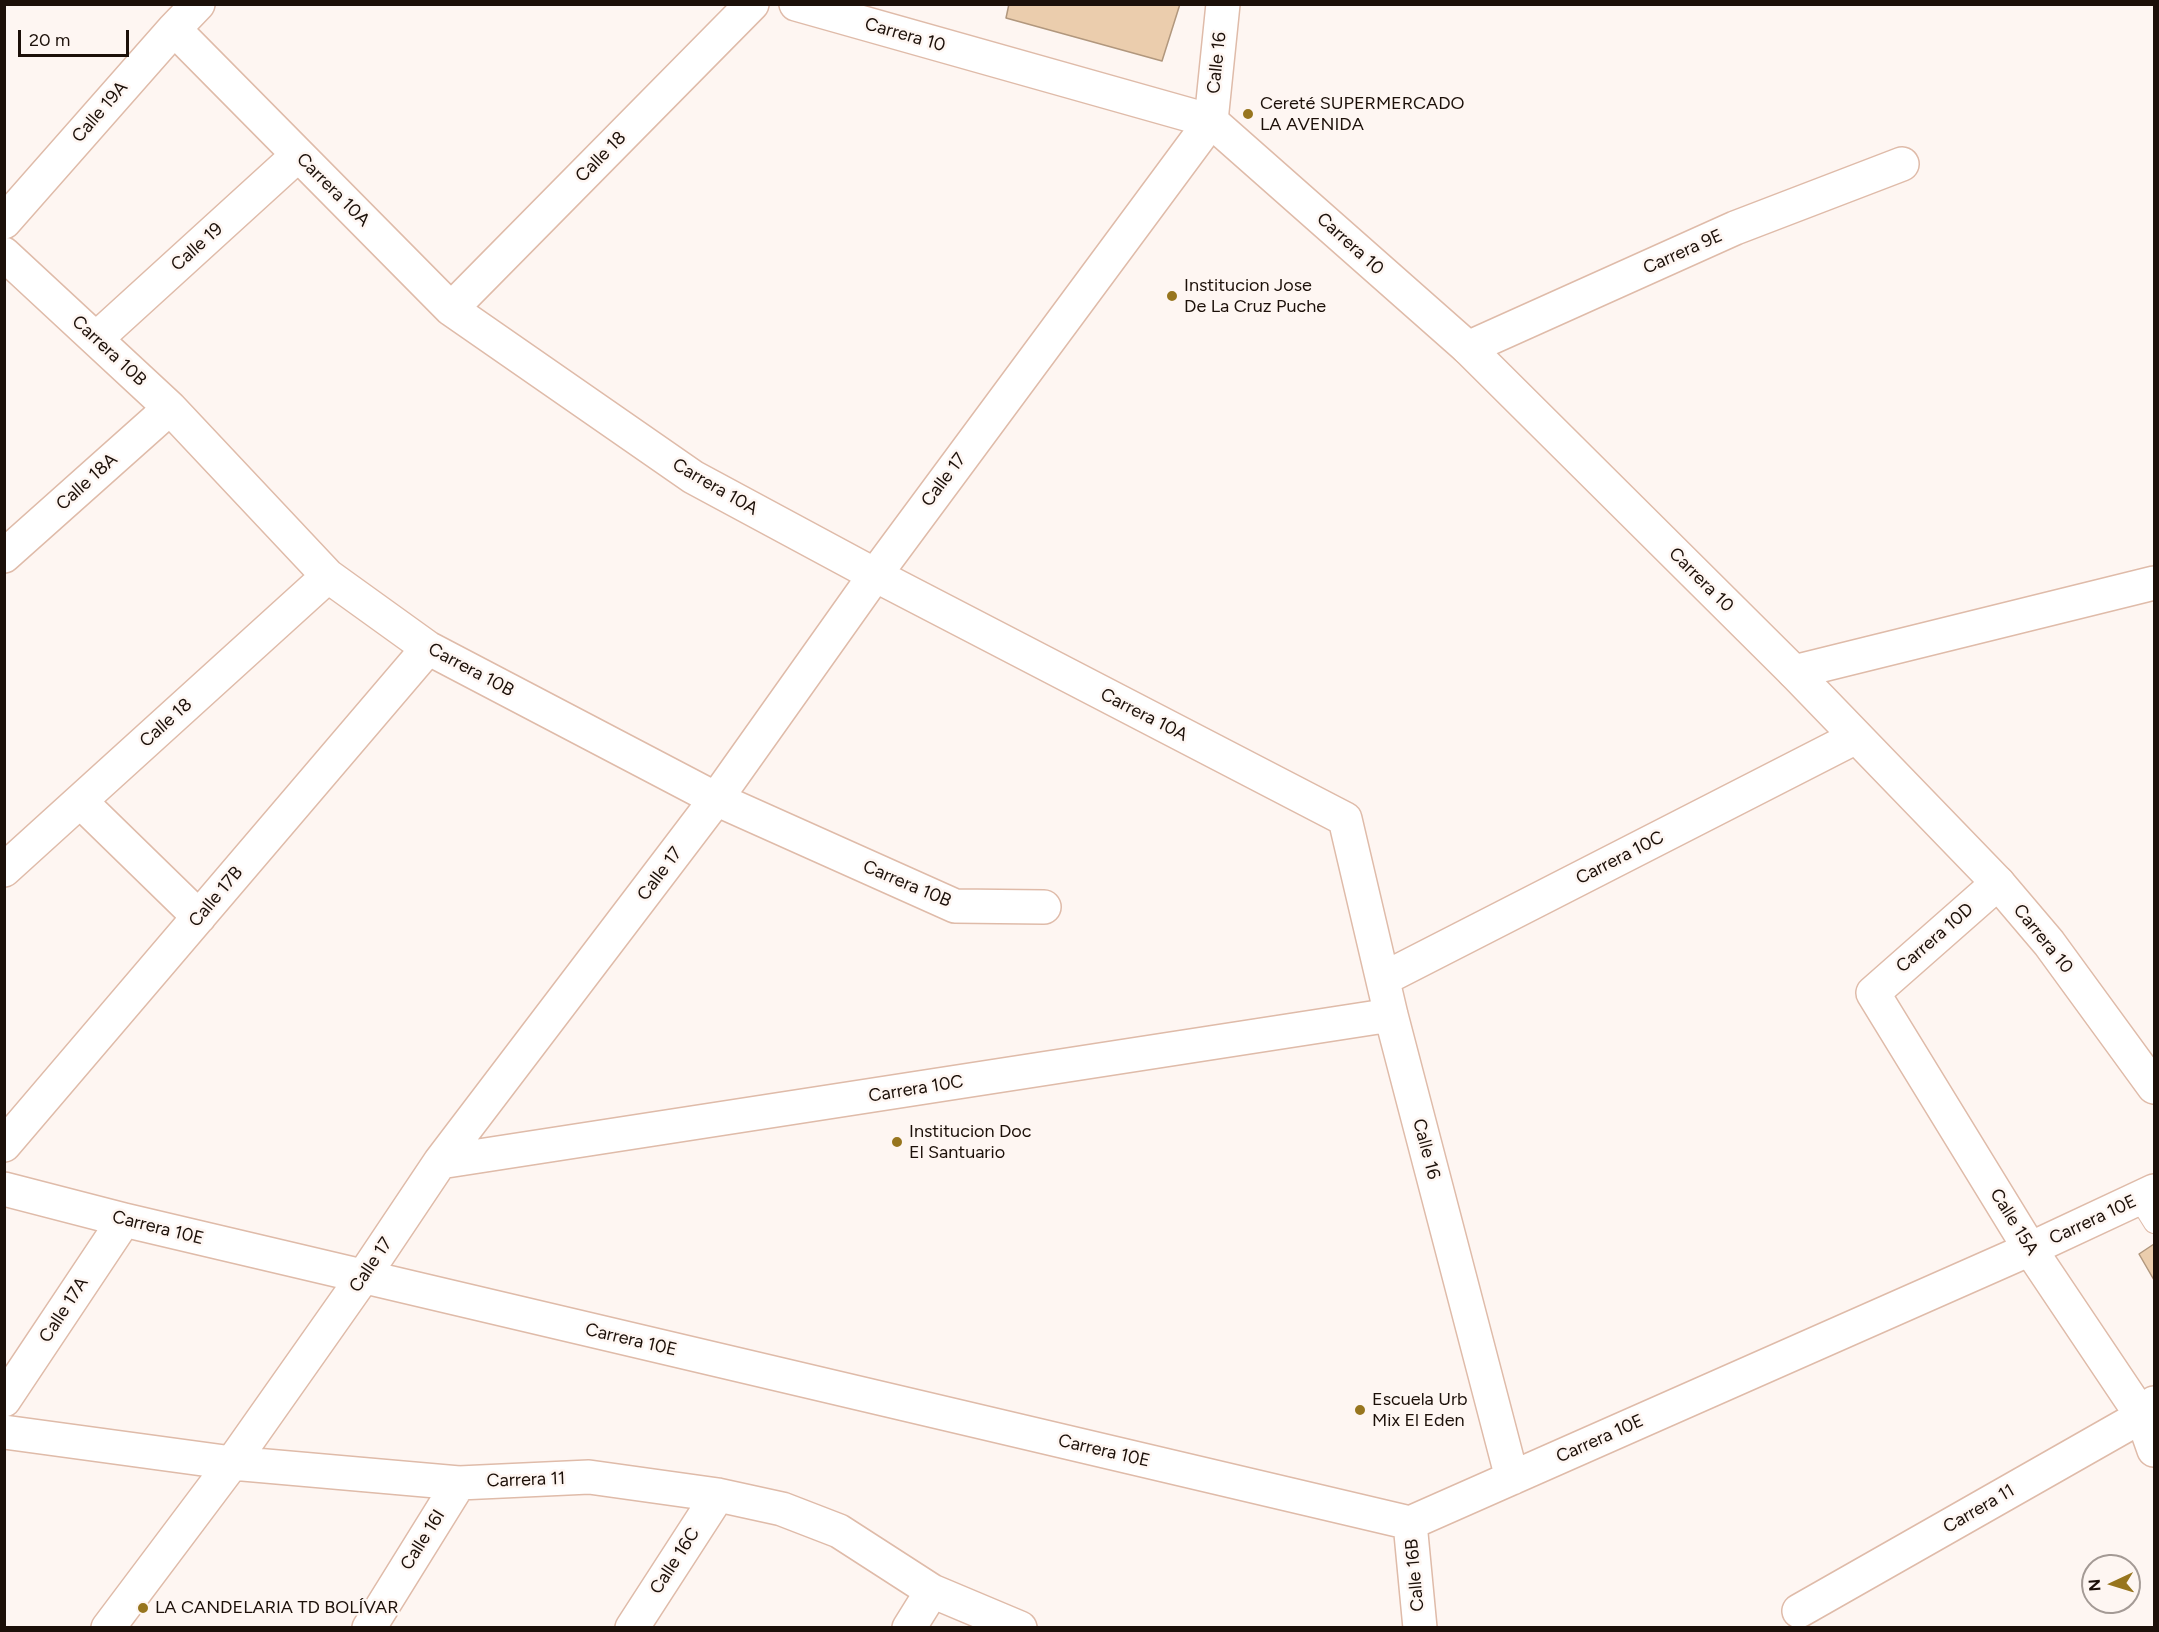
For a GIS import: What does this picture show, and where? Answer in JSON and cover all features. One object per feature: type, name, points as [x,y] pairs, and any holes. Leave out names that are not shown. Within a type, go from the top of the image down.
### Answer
[{"type":"street","name":"Calle 19A","points":[[4,222],[198,4]]},
{"type":"street","name":"Calle 18","points":[[451,309],[752,4]]},
{"type":"street","name":"Carrera 10","points":[[796,4],[1211,121],[1468,348],[1794,672],[1998,883],[2049,943],[2154,1087]]},
{"type":"street","name":"Calle 16","points":[[1211,121],[1223,4]]},
{"type":"street","name":"Carrera 10A","points":[[174,29],[451,309],[693,477],[874,575],[1345,819]]},
{"type":"street","name":"Calle 17","points":[[108,1628],[232,1463],[363,1277],[440,1162],[716,800],[874,575],[1211,121]]},
{"type":"street","name":"Calle 19","points":[[96,339],[298,155]]},
{"type":"street","name":"Carrera 9E","points":[[1468,348],[1735,228],[1902,164]]},
{"type":"street","name":"Carrera 10B","points":[[4,254],[170,408],[328,576],[428,648],[716,800],[955,906],[1044,908]]},
{"type":"street","name":"Calle 18A","points":[[4,556],[170,408]]},
{"type":"street","name":"Calle 18","points":[[4,870],[328,576]]},
{"type":"street","points":[[1794,672],[2154,583]]},
{"type":"street","name":"Calle 17B","points":[[4,1146],[428,648]]},
{"type":"street","name":"Carrera 10C","points":[[1383,979],[1857,737]]},
{"type":"street","points":[[80,801],[199,917]]},
{"type":"street","name":"Calle 16","points":[[1345,819],[1391,1015],[1512,1478]]},
{"type":"street","name":"Carrera 10D","points":[[1873,993],[1998,883]]},
{"type":"street","name":"Calle 15A","points":[[1873,993],[2030,1249],[2148,1409],[2154,1450]]},
{"type":"street","name":"Carrera 10C","points":[[440,1162],[1391,1015]]},
{"type":"street","name":"Carrera 10E","points":[[4,1189],[363,1277],[1410,1523],[2030,1249],[2149,1205]]},
{"type":"street","name":"Calle 17A","points":[[4,1400],[124,1220]]},
{"type":"street","name":"Carrera 11","points":[[1799,1611],[2148,1409]]},
{"type":"street","name":"Carrera 11","points":[[4,1432],[232,1463],[459,1482],[589,1477],[718,1495],[782,1509],[838,1532],[932,1591],[1020,1628]]},
{"type":"street","name":"Calle 16I","points":[[369,1628],[459,1482]]},
{"type":"street","name":"Calle 16C","points":[[632,1628],[718,1495]]},
{"type":"street","name":"Calle 16B","points":[[1410,1523],[1420,1628]]},
{"type":"street","points":[[909,1628],[932,1591]]},
{"type":"building","points":[[1009,4],[1180,4],[1162,61],[1006,18]]},
{"type":"building","points":[[2154,1244],[2154,1280],[2139,1254]]},
{"type":"place","name":"Cereté SUPERMERCADO LA AVENIDA","points":[[1248,114]]},
{"type":"place","name":"Institucion Jose De La Cruz Puche","points":[[1172,296]]},
{"type":"place","name":"Institucion Doc El Santuario","points":[[897,1142]]},
{"type":"place","name":"Escuela Urb Mix El Eden","points":[[1360,1410]]},
{"type":"place","name":"LA CANDELARIA TD BOLÍVAR","points":[[143,1608]]}]
